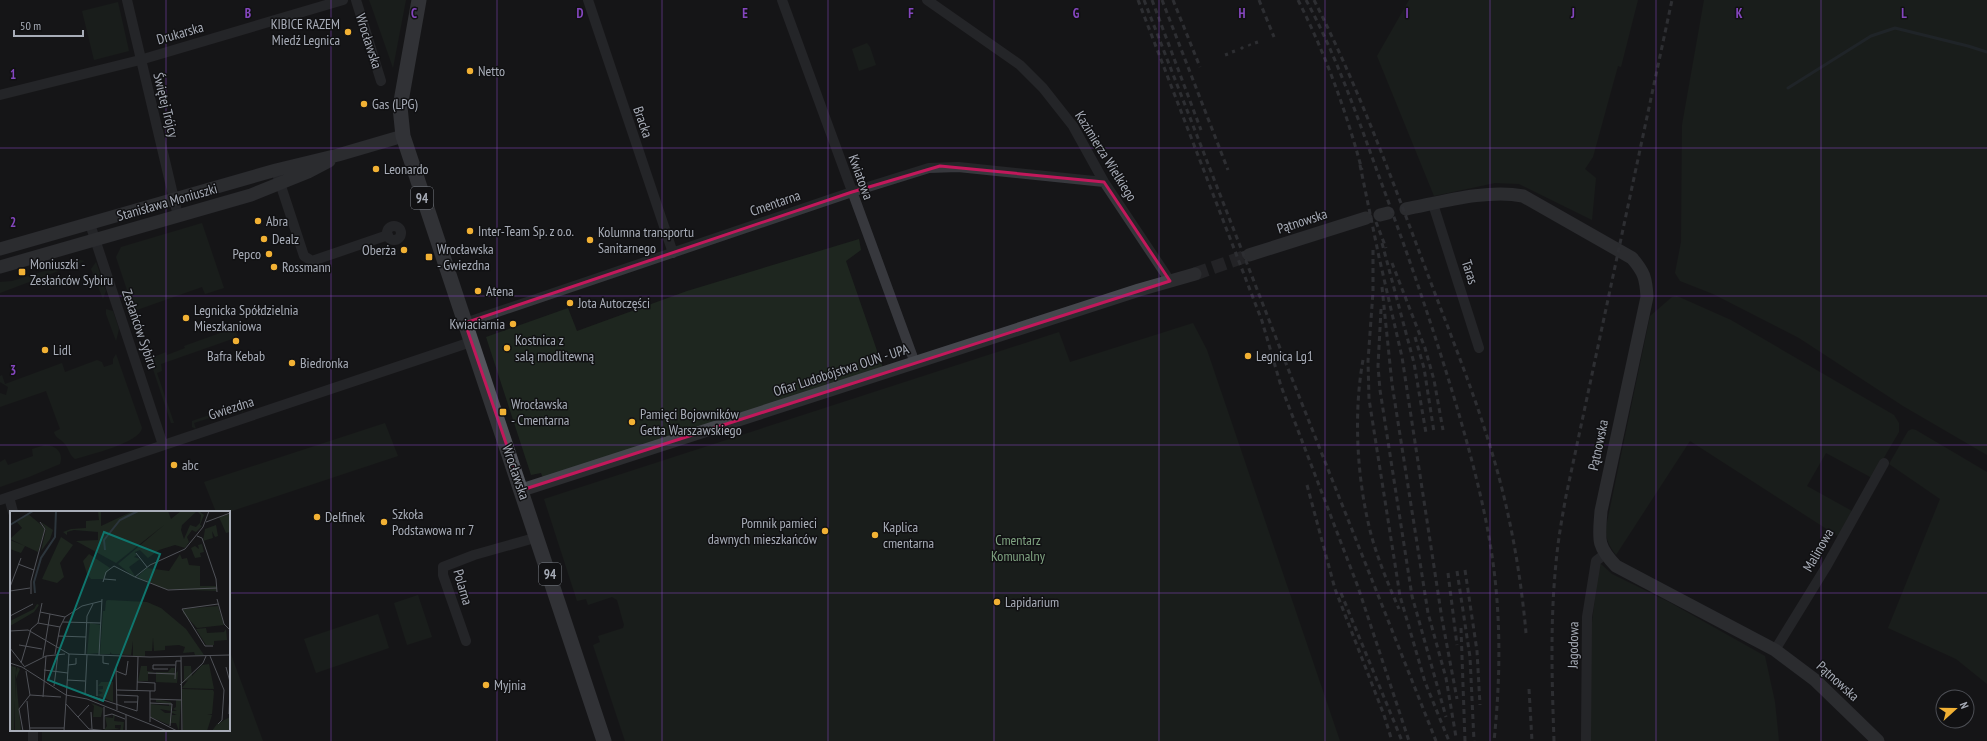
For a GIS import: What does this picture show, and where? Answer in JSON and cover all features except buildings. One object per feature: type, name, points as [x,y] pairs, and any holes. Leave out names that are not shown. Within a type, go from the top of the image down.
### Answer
[{"type":"main road","name":"94","points":[[403,136],[400,106],[419,0]]},
{"type":"main road","name":"Wrocławska","points":[[403,136],[464,323],[538,537],[604,741]]},
{"type":"street","name":"Świętej Trójcy","points":[[127,0],[178,216]]},
{"type":"street","name":"Drukarska","points":[[0,96],[140,60],[343,0]]},
{"type":"street","name":"Wrocławska","points":[[356,0],[381,82]]},
{"type":"street","name":"Bracka","points":[[588,0],[673,253]]},
{"type":"street","name":"Kwiatowa","points":[[782,0],[915,363]]},
{"type":"street","name":"Kazimierza Wielkiego","points":[[927,0],[1020,65],[1043,88],[1074,126],[1104,182],[1170,281]]},
{"type":"street","name":"Stanisława Moniuszki","points":[[0,249],[276,170],[338,155],[403,136]]},
{"type":"street","name":"Stanisława Moniuszki","points":[[0,267],[178,216],[280,184],[308,172],[338,155]]},
{"type":"street","name":"Cmentarna","points":[[464,323],[852,192],[940,166],[1104,182]]},
{"type":"street","points":[[276,170],[304,256],[312,261],[388,235]]},
{"type":"street","name":"Pątnowska","points":[[1406,209],[1491,194],[1508,193],[1523,196],[1632,258],[1640,268],[1646,280],[1646,297],[1601,511],[1599,541],[1605,554],[1616,566],[1775,650],[1815,680],[1878,741]]},
{"type":"street","name":"Taras","points":[[1433,204],[1479,348]]},
{"type":"street","name":"Pątnowska","points":[[1249,255],[1366,218]]},
{"type":"street","name":"Zesłańców Sybiru","points":[[90,224],[94,240],[163,445]]},
{"type":"street","points":[[1170,281],[1195,274]]},
{"type":"street","name":"Ofiar Ludobójstwa OUN - UPA","points":[[522,490],[1170,281]]},
{"type":"street","name":"Gwiezdna","points":[[4,499],[471,342]]},
{"type":"street","name":"Malinowa","points":[[1775,650],[1826,567],[1884,463]]},
{"type":"street","points":[[4,499],[12,511]]},
{"type":"street","name":"Polarna","points":[[466,641],[442,571],[445,565],[474,555],[538,537]]},
{"type":"street","name":"Jagodowa","points":[[1586,741],[1587,617],[1596,561],[1605,554]]},
{"type":"highlighted area","points":[[940,166],[1104,182],[1170,281],[522,490],[465,323],[852,192]]},
{"type":"green space","points":[[369,0],[406,0],[393,68],[372,8]]},
{"type":"green space","points":[[1409,0],[1638,0],[1621,67],[1618,66],[1593,157],[1585,169],[1596,178],[1592,220],[1519,184],[1495,183],[1434,196],[1377,56]]},
{"type":"green space","points":[[1704,0],[1987,0],[1987,455],[1903,406],[1799,338],[1713,294],[1680,281],[1675,273],[1681,242],[1682,125]]},
{"type":"green space","points":[[118,2],[129,51],[94,60],[82,11]]},
{"type":"green space","points":[[867,43],[870,47],[876,65],[859,71],[852,49]]},
{"type":"green space","points":[[202,223],[224,288],[205,294],[202,287],[134,311],[116,257],[121,247]]},
{"type":"green space","points":[[859,239],[861,250],[846,261],[883,368],[543,478],[541,473],[531,475],[486,337],[568,308],[577,331],[687,291]]},
{"type":"green space","points":[[80,260],[85,261],[0,293],[0,282],[12,281]]},
{"type":"green space","points":[[96,262],[106,291],[103,299],[91,269]]},
{"type":"green space","points":[[1677,296],[1731,320],[1894,415],[1899,423],[1899,432],[1872,478],[1826,453],[1807,486],[1852,511],[1839,537],[1690,441],[1616,555],[1609,545],[1606,527],[1650,316],[1672,297]]},
{"type":"green space","points":[[106,309],[113,311],[119,329],[116,341],[106,314]]},
{"type":"green space","name":"Cmentarz Komunalny","points":[[1193,323],[1207,350],[1340,741],[625,741],[593,645],[600,642],[598,636],[623,628],[624,625],[617,600],[612,597],[588,605],[586,599],[577,601],[544,499],[1059,332],[1070,362]]},
{"type":"green space","points":[[234,328],[238,337],[161,364],[162,371],[157,373],[174,423],[171,423],[152,366],[151,358],[166,352],[167,355],[185,348],[184,346]]},
{"type":"green space","points":[[116,354],[142,428],[133,439],[113,448],[75,459],[71,456],[63,441],[57,437],[54,432],[60,429],[46,391],[0,407],[0,393],[6,395],[8,387],[0,382],[0,376],[2,375],[5,384],[62,363],[65,372],[97,360],[102,362],[104,367],[113,364],[113,359]]},
{"type":"green space","points":[[244,403],[245,409],[242,413],[240,408],[194,423],[196,429],[192,427],[192,421]]},
{"type":"green space","points":[[385,423],[398,456],[230,512],[216,511],[204,482]]},
{"type":"green space","points":[[1912,429],[1987,472],[1987,684],[1956,659],[1888,628],[1940,499],[1889,464],[1908,431]]},
{"type":"green space","points":[[45,445],[53,446],[58,450],[61,456],[60,464],[0,487],[0,462],[5,459],[8,465],[33,456],[32,449]]},
{"type":"green space","points":[[1601,564],[1612,574],[1669,602],[1765,656],[1775,702],[1779,741],[1590,741],[1591,630],[1599,565]]},
{"type":"green space","points":[[418,595],[432,637],[407,645],[394,603]]},
{"type":"green space","points":[[378,614],[389,648],[316,673],[304,639]]},
{"type":"green space","points":[[230,652],[263,741],[42,741],[42,731],[230,731]]},
{"type":"waterway","points":[[1788,88],[1871,36],[1895,28],[1987,52]]},
{"type":"tunnel","points":[[1195,274],[1249,255]]},
{"type":"railway","points":[[1138,0],[1262,321],[1281,386],[1358,587],[1409,741]]},
{"type":"railway","points":[[1144,0],[1436,741]]},
{"type":"railway","points":[[1152,0],[1201,130]]},
{"type":"railway","points":[[1162,0],[1228,170]]},
{"type":"railway","points":[[1173,0],[1200,67]]},
{"type":"railway","points":[[1259,0],[1274,37]]},
{"type":"railway","points":[[1298,0],[1318,41],[1326,62],[1349,126],[1362,170]]},
{"type":"railway","points":[[1306,0],[1340,72],[1396,224],[1440,352],[1473,466],[1491,549],[1498,613],[1498,698],[1494,741]]},
{"type":"railway","points":[[1314,0],[1345,65],[1400,199],[1454,342],[1481,419],[1497,470],[1511,531],[1519,571],[1526,633]]},
{"type":"railway","points":[[1554,741],[1552,630],[1554,585],[1560,529],[1672,0]]},
{"type":"railway","points":[[1360,165],[1402,357],[1442,619],[1457,699]]},
{"type":"railway","points":[[1376,222],[1386,248]]},
{"type":"railway","points":[[1382,243],[1414,363],[1426,433]]},
{"type":"railway","points":[[1373,250],[1373,292],[1368,361],[1369,399],[1400,596],[1425,682],[1449,741]]},
{"type":"railway","points":[[1392,263],[1425,348],[1434,380],[1443,430]]},
{"type":"railway","points":[[1382,287],[1392,384],[1428,613],[1446,678],[1456,737]]},
{"type":"railway","points":[[1381,309],[1378,366],[1380,390],[1412,596],[1446,717]]},
{"type":"railway","points":[[1415,337],[1424,368],[1434,432]]},
{"type":"railway","points":[[1363,360],[1357,426],[1363,495],[1372,538],[1384,574],[1399,609]]},
{"type":"railway","points":[[1307,485],[1335,589],[1384,715],[1392,741]]},
{"type":"railway","points":[[1465,570],[1477,651],[1480,705]]},
{"type":"railway","points":[[1457,571],[1470,657],[1474,741]]},
{"type":"railway","points":[[1448,573],[1457,645]]},
{"type":"railway","points":[[1341,593],[1402,741]]},
{"type":"railway","points":[[1461,628],[1465,741]]},
{"type":"railway","points":[[1529,689],[1532,741]]},
{"type":"place","name":"KIBICE RAZEM Miedź Legnica","points":[[348,32]]},
{"type":"place","name":"Netto","points":[[470,71]]},
{"type":"place","name":"Gas (LPG)","points":[[364,104]]},
{"type":"place","name":"Leonardo","points":[[376,169]]},
{"type":"place","name":"Abra","points":[[258,221]]},
{"type":"place","name":"Inter-Team Sp. z o.o.","points":[[470,231]]},
{"type":"place","name":"Dealz","points":[[264,239]]},
{"type":"place","name":"Kolumna transportu Sanitarnego","points":[[590,240]]},
{"type":"place","name":"Oberża","points":[[404,250]]},
{"type":"place","name":"Pepco","points":[[269,254]]},
{"type":"place","name":"Wrocławska - Gwiezdna","points":[[429,257]]},
{"type":"place","name":"Rossmann","points":[[274,267]]},
{"type":"place","name":"Moniuszki - Zesłańców Sybiru","points":[[22,272]]},
{"type":"place","name":"Atena","points":[[478,291]]},
{"type":"place","name":"Jota Autoczęści","points":[[570,303]]},
{"type":"place","name":"Legnicka Spółdzielnia Mieszkaniowa","points":[[186,318]]},
{"type":"place","name":"Kwiaciarnia","points":[[513,324]]},
{"type":"place","name":"Bafra Kebab","points":[[236,341]]},
{"type":"place","name":"Kostnica z salą modlitewną","points":[[507,348]]},
{"type":"place","name":"Lidl","points":[[45,350]]},
{"type":"place","name":"Legnica Lg1","points":[[1248,356]]},
{"type":"place","name":"Biedronka","points":[[292,363]]},
{"type":"place","name":"Wrocławska - Cmentarna","points":[[503,412]]},
{"type":"place","name":"Pamięci Bojowników Getta Warszawskiego","points":[[632,422]]},
{"type":"place","name":"abc","points":[[174,465]]},
{"type":"place","name":"Delfinek","points":[[317,517]]},
{"type":"place","name":"Szkoła Podstawowa nr 7","points":[[384,522]]},
{"type":"place","name":"Pomnik pamieci dawnych mieszkańców","points":[[825,531]]},
{"type":"place","name":"Kaplica cmentarna","points":[[875,535]]},
{"type":"place","name":"Lapidarium","points":[[997,602]]},
{"type":"place","name":"Myjnia","points":[[486,685]]}]
